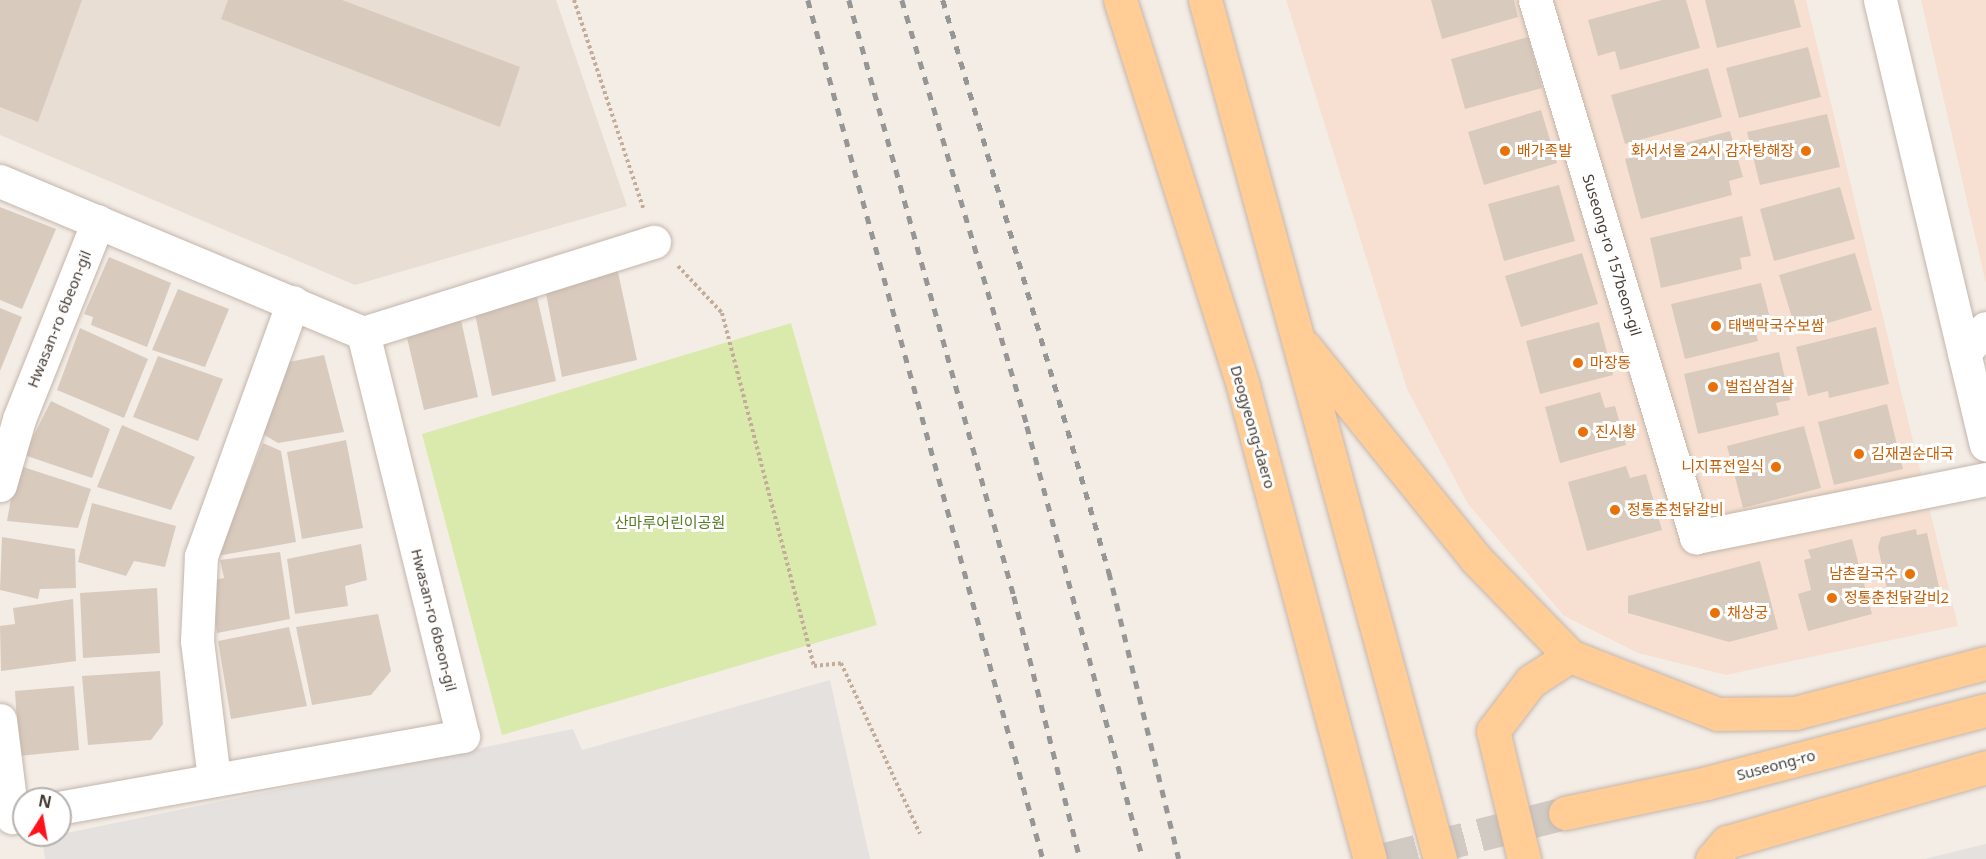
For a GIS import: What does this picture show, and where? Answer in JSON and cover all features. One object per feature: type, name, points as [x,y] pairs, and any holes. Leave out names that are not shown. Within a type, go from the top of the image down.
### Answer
[{"type":"main road","name":"Deogyeong-daero","points":[[1119,0],[1243,386],[1370,859]]},
{"type":"main road","points":[[1205,0],[1440,859]]},
{"type":"main road","points":[[1297,336],[1476,559],[1570,656],[1718,714],[1795,712],[1986,663]]},
{"type":"main road","points":[[1524,859],[1493,730],[1531,681],[1570,656]]},
{"type":"main road","name":"Suseong-ro","points":[[1565,813],[1707,783],[1986,710]]},
{"type":"main road","points":[[1712,859],[1728,842],[1748,835],[1986,767]]},
{"type":"street","name":"Suseong-ro 157beon-gil","points":[[1535,0],[1696,537],[1986,479]]},
{"type":"street","points":[[1880,0],[1986,445]]},
{"type":"street","points":[[0,181],[363,333],[654,242]]},
{"type":"street","name":"Hwasan-ro 6beon-gil","points":[[0,485],[23,408],[98,221]]},
{"type":"street","points":[[214,779],[197,641],[200,566],[231,462],[293,302]]},
{"type":"street","points":[[1964,353],[1986,328]]},
{"type":"street","name":"Hwasan-ro 6beon-gil","points":[[72,806],[463,736],[363,333]]},
{"type":"street","points":[[0,720],[12,817]]},
{"type":"path","points":[[574,0],[654,242],[722,313],[814,666],[841,663],[920,834]]},
{"type":"shaded area","points":[[0,0],[556,0],[627,206],[355,285],[0,135]]},
{"type":"shaded area","points":[[1286,0],[1806,0],[1958,626],[1726,675],[1638,653],[1564,616],[1468,504],[1407,389]]},
{"type":"shaded area","points":[[1921,0],[1986,0],[1986,284]]},
{"type":"shaded area","points":[[830,680],[870,859],[45,859],[43,847],[72,847],[72,832],[573,729],[582,750]]},
{"type":"shaded area","points":[[1986,844],[1986,859],[1924,859]]},
{"type":"green space","name":"산마루어린이공원","points":[[791,323],[877,625],[502,735],[422,434]]},
{"type":"building","points":[[0,0],[82,0],[38,122],[0,107]]},
{"type":"building","points":[[228,0],[342,0],[520,67],[500,127],[221,19]]},
{"type":"building","points":[[1431,0],[1514,0],[1518,17],[1442,39]]},
{"type":"building","points":[[1662,0],[1686,0],[1700,48],[1620,70],[1615,51],[1598,56],[1588,20]]},
{"type":"building","points":[[1705,0],[1794,0],[1801,27],[1717,48]]},
{"type":"building","points":[[1528,37],[1542,88],[1465,109],[1451,59]]},
{"type":"building","points":[[1808,47],[1821,97],[1739,118],[1726,68]]},
{"type":"building","points":[[1708,68],[1722,117],[1625,144],[1611,95]]},
{"type":"building","points":[[1541,110],[1557,163],[1484,185],[1468,132]]},
{"type":"building","points":[[1827,114],[1840,167],[1760,185],[1747,132]]},
{"type":"building","points":[[1730,131],[1743,177],[1729,181],[1732,195],[1641,219],[1625,159]]},
{"type":"building","points":[[1559,185],[1575,241],[1504,261],[1488,204]]},
{"type":"building","points":[[1840,187],[1855,239],[1774,261],[1760,209]]},
{"type":"building","points":[[0,207],[56,229],[22,309],[0,300]]},
{"type":"building","points":[[1742,216],[1751,256],[1740,258],[1742,269],[1661,288],[1650,238]]},
{"type":"building","points":[[1582,253],[1598,304],[1521,327],[1505,276]]},
{"type":"building","points":[[1855,253],[1872,310],[1811,328],[1809,317],[1793,321],[1779,275]]},
{"type":"building","points":[[109,257],[171,283],[147,347],[91,325],[93,317],[84,314]]},
{"type":"building","points":[[616,263],[637,360],[562,377],[544,283]]},
{"type":"building","points":[[1761,283],[1772,326],[1755,329],[1758,341],[1685,359],[1671,304]]},
{"type":"building","points":[[535,288],[556,381],[492,396],[473,304]]},
{"type":"building","points":[[178,289],[229,309],[205,367],[152,350]]},
{"type":"building","points":[[0,308],[22,317],[0,371]]},
{"type":"building","points":[[459,311],[478,397],[424,410],[404,325]]},
{"type":"building","points":[[1599,322],[1613,375],[1540,394],[1526,341]]},
{"type":"building","points":[[1876,327],[1889,384],[1829,398],[1828,391],[1808,396],[1796,347]]},
{"type":"building","points":[[80,328],[148,359],[124,418],[57,390]]},
{"type":"building","points":[[1779,352],[1790,400],[1776,403],[1779,415],[1698,434],[1684,374]]},
{"type":"building","points":[[324,355],[344,432],[278,443],[261,433],[279,364]]},
{"type":"building","points":[[158,356],[223,379],[198,441],[133,417]]},
{"type":"building","points":[[1600,392],[1605,408],[1615,406],[1626,445],[1560,463],[1545,407]]},
{"type":"building","points":[[51,401],[110,429],[92,478],[24,455]]},
{"type":"building","points":[[1887,404],[1903,469],[1834,485],[1818,422]]},
{"type":"building","points":[[122,425],[195,457],[171,510],[97,487]]},
{"type":"building","points":[[1804,426],[1821,488],[1743,508],[1727,446]]},
{"type":"building","points":[[346,440],[363,528],[302,539],[287,452]]},
{"type":"building","points":[[263,443],[281,451],[296,542],[217,556]]},
{"type":"building","points":[[17,465],[91,489],[78,528],[7,521]]},
{"type":"building","points":[[1626,466],[1630,478],[1646,474],[1662,530],[1587,551],[1568,482]]},
{"type":"building","points":[[92,503],[176,526],[165,567],[134,561],[126,576],[78,562]]},
{"type":"building","points":[[1916,529],[1917,535],[1927,533],[1941,596],[1891,608],[1878,547],[1881,537]]},
{"type":"building","points":[[2,537],[75,549],[76,588],[40,589],[38,599],[0,590]]},
{"type":"building","points":[[1852,539],[1872,614],[1808,631],[1798,594],[1811,590],[1804,560],[1811,558],[1808,550]]},
{"type":"building","points":[[361,544],[367,580],[345,586],[348,606],[295,614],[287,559]]},
{"type":"building","points":[[280,552],[290,619],[217,633],[210,581],[224,578],[220,560]]},
{"type":"building","points":[[1760,561],[1778,629],[1729,642],[1628,613],[1628,596]]},
{"type":"building","points":[[157,588],[160,653],[83,658],[80,593]]},
{"type":"building","points":[[73,599],[76,661],[1,671],[0,626],[15,624],[13,608]]},
{"type":"building","points":[[378,614],[391,671],[371,695],[312,705],[296,627]]},
{"type":"building","points":[[289,627],[307,706],[231,719],[218,641]]},
{"type":"building","points":[[160,671],[163,724],[151,740],[88,745],[82,676]]},
{"type":"building","points":[[74,686],[79,750],[19,756],[15,691]]},
{"type":"tunnel","points":[[1385,859],[1565,813]]},
{"type":"railway","points":[[808,0],[1043,859]]},
{"type":"railway","points":[[849,0],[1014,596],[1080,859]]},
{"type":"railway","points":[[902,0],[1027,426],[1143,859]]},
{"type":"railway","points":[[943,0],[1109,572],[1179,859]]},
{"type":"place","name":"배가족발","points":[[1505,151]]},
{"type":"place","name":"화서서울 24시 감자탕해장","points":[[1806,151]]},
{"type":"place","name":"태백막국수보쌈","points":[[1716,326]]},
{"type":"place","name":"마장동","points":[[1578,363]]},
{"type":"place","name":"벌집삼겹살","points":[[1713,387]]},
{"type":"place","name":"진시황","points":[[1583,432]]},
{"type":"place","name":"김재권순대국","points":[[1859,454]]},
{"type":"place","name":"니지퓨전일식","points":[[1776,467]]},
{"type":"place","name":"정통춘천닭갈비","points":[[1615,510]]},
{"type":"place","name":"남촌칼국수","points":[[1910,574]]},
{"type":"place","name":"정통춘천닭갈비2","points":[[1832,598]]},
{"type":"place","name":"채상궁","points":[[1715,613]]}]
